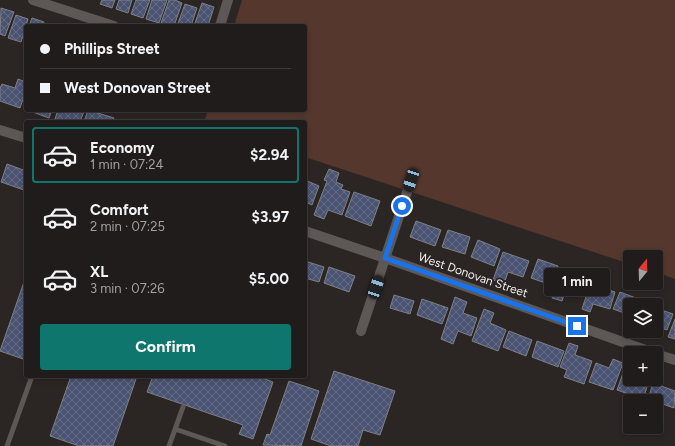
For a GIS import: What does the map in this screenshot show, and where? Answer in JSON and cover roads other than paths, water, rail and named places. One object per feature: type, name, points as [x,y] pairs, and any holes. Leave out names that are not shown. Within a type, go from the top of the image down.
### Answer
[{"type":"street","points":[[34,0],[108,24]]},
{"type":"street","points":[[221,24],[228,0]]},
{"type":"street","points":[[0,130],[24,137]]},
{"type":"street","points":[[361,331],[411,180]]},
{"type":"street","name":"West Donovan Street","points":[[307,232],[635,346]]},
{"type":"street","name":"West Donovan Street","points":[[663,356],[675,360]]},
{"type":"lane","points":[[7,446],[31,378]]},
{"type":"lane","points":[[169,446],[183,407]]},
{"type":"lane","points":[[175,429],[225,446]]}]
